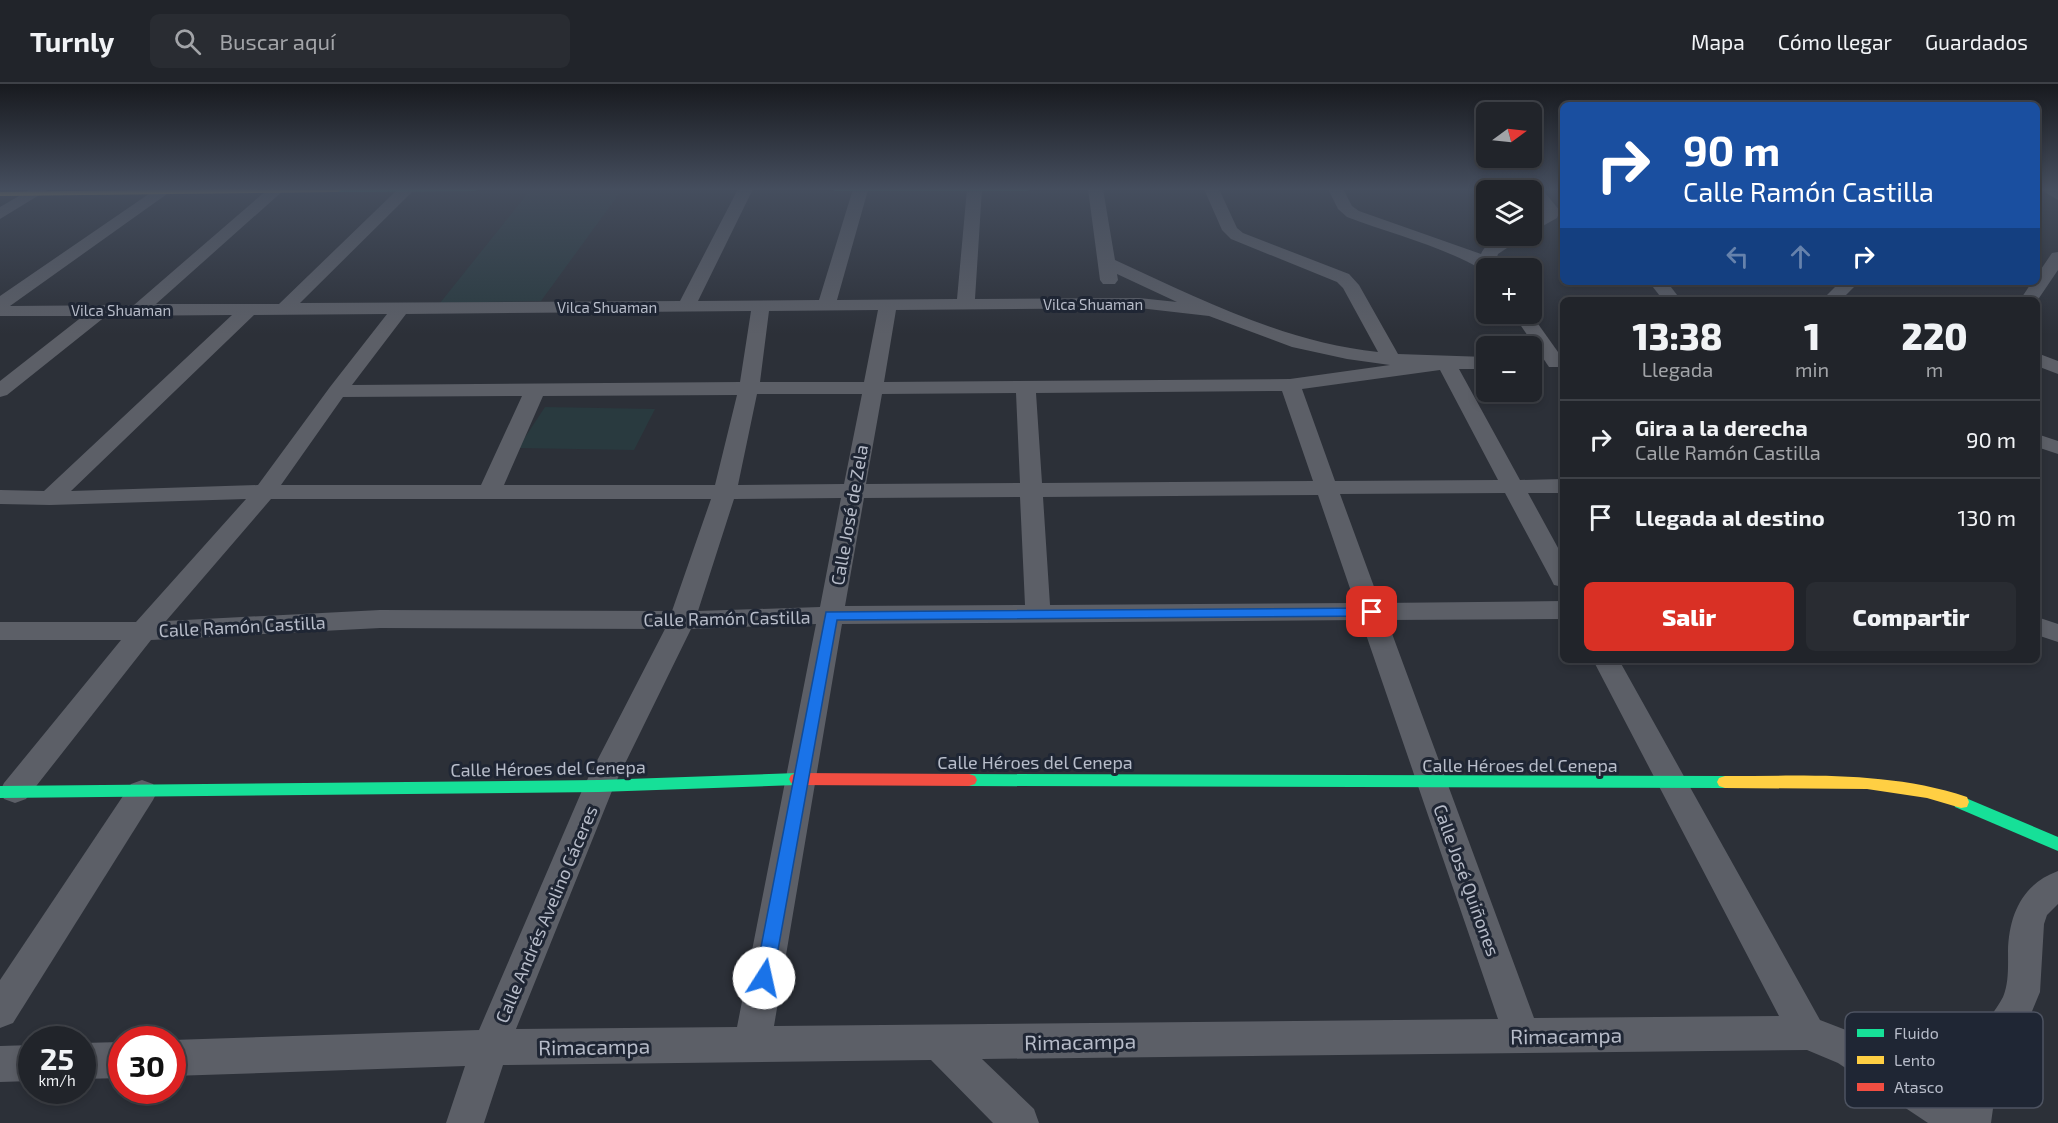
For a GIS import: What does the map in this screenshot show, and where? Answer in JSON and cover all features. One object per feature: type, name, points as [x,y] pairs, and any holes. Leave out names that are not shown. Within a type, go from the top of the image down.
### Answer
[{"type":"street","points":[[0,304],[96,237]]},
{"type":"street","points":[[139,310],[222,237]]},
{"type":"street","points":[[284,309],[357,237]]},
{"type":"street","points":[[686,306],[721,237]]},
{"type":"street","points":[[826,306],[846,237]]},
{"type":"street","points":[[966,304],[971,237]]},
{"type":"street","points":[[1103,237],[1110,288],[1115,303]]},
{"type":"street","points":[[1241,237],[1343,278],[1350,285],[1390,358]]},
{"type":"street","points":[[1416,237],[1476,260]]},
{"type":"street","points":[[1490,258],[1490,251],[1499,246]]},
{"type":"street","points":[[1107,263],[1213,311],[1326,350],[1446,363],[1476,363]]},
{"type":"street","points":[[2040,282],[2051,263]]},
{"type":"street","points":[[1660,285],[1670,297]]},
{"type":"street","points":[[1834,297],[1847,285]]},
{"type":"street","name":"Vilca Shuaman","points":[[0,311],[1139,303],[1213,311]]},
{"type":"street","name":"Calle José de Zela","points":[[752,1045],[888,305]]},
{"type":"street","name":"Calle Andrés Avelino Cáceres","points":[[465,1123],[490,1047],[599,786],[682,620],[725,492],[750,387],[761,306]]},
{"type":"street","points":[[8,792],[143,631],[265,492],[337,391],[401,308]]},
{"type":"street","points":[[50,498],[249,309]]},
{"type":"street","points":[[0,391],[102,310]]},
{"type":"street","points":[[1530,324],[1560,363]]},
{"type":"street","points":[[2040,360],[2058,368]]},
{"type":"street","points":[[337,391],[1290,385],[1446,363]]},
{"type":"street","points":[[1446,363],[1560,573]]},
{"type":"street","points":[[1542,363],[1560,363]]},
{"type":"street","name":"Calle José Quiñones","points":[[1290,385],[1522,1036]]},
{"type":"street","points":[[1026,386],[1038,614]]},
{"type":"street","points":[[490,491],[535,390]]},
{"type":"street","points":[[2040,441],[2058,448]]},
{"type":"street","points":[[0,496],[50,498],[265,492],[725,492],[1560,486]]},
{"type":"street","name":"Calle Ramón Castilla","points":[[0,631],[143,631],[380,620],[682,620],[831,615],[1560,610]]},
{"type":"street","points":[[2040,627],[2058,633]]},
{"type":"street","points":[[1608,663],[1807,1033]]},
{"type":"street","name":"Calle Héroes del Cenepa","points":[[8,792],[599,786],[801,779],[1867,783],[1917,791],[1974,806],[2058,844]]},
{"type":"street","points":[[0,1011],[142,792]]},
{"type":"street","points":[[2015,1012],[2023,990],[2025,941],[2030,914],[2043,895],[2058,885]]},
{"type":"street","name":"Rimacampa","points":[[186,1058],[490,1047],[1807,1033],[1845,1048]]},
{"type":"street","points":[[939,1042],[1020,1123]]},
{"type":"street","points":[[0,1064],[18,1063]]},
{"type":"street","name":"Rimacampa","points":[[1939,1108],[1962,1123]]},
{"type":"street","points":[[1972,1123],[1973,1108]]},
{"type":"shaded area","points":[[492,237],[587,237],[541,301],[440,303]]},
{"type":"shaded area","points":[[545,407],[655,409],[634,450],[518,448]]},
{"type":"traffic: fast","points":[[0,792],[599,786],[797,779]]},
{"type":"traffic: fast","points":[[969,780],[1725,782]]},
{"type":"traffic: fast","points":[[1961,802],[2058,844]]},
{"type":"traffic: slow","points":[[1725,782],[1867,783],[1927,792],[1961,802]]},
{"type":"traffic: jam","points":[[797,779],[969,780]]},
{"type":"route","points":[[764,978],[831,615],[1372,612]]}]
